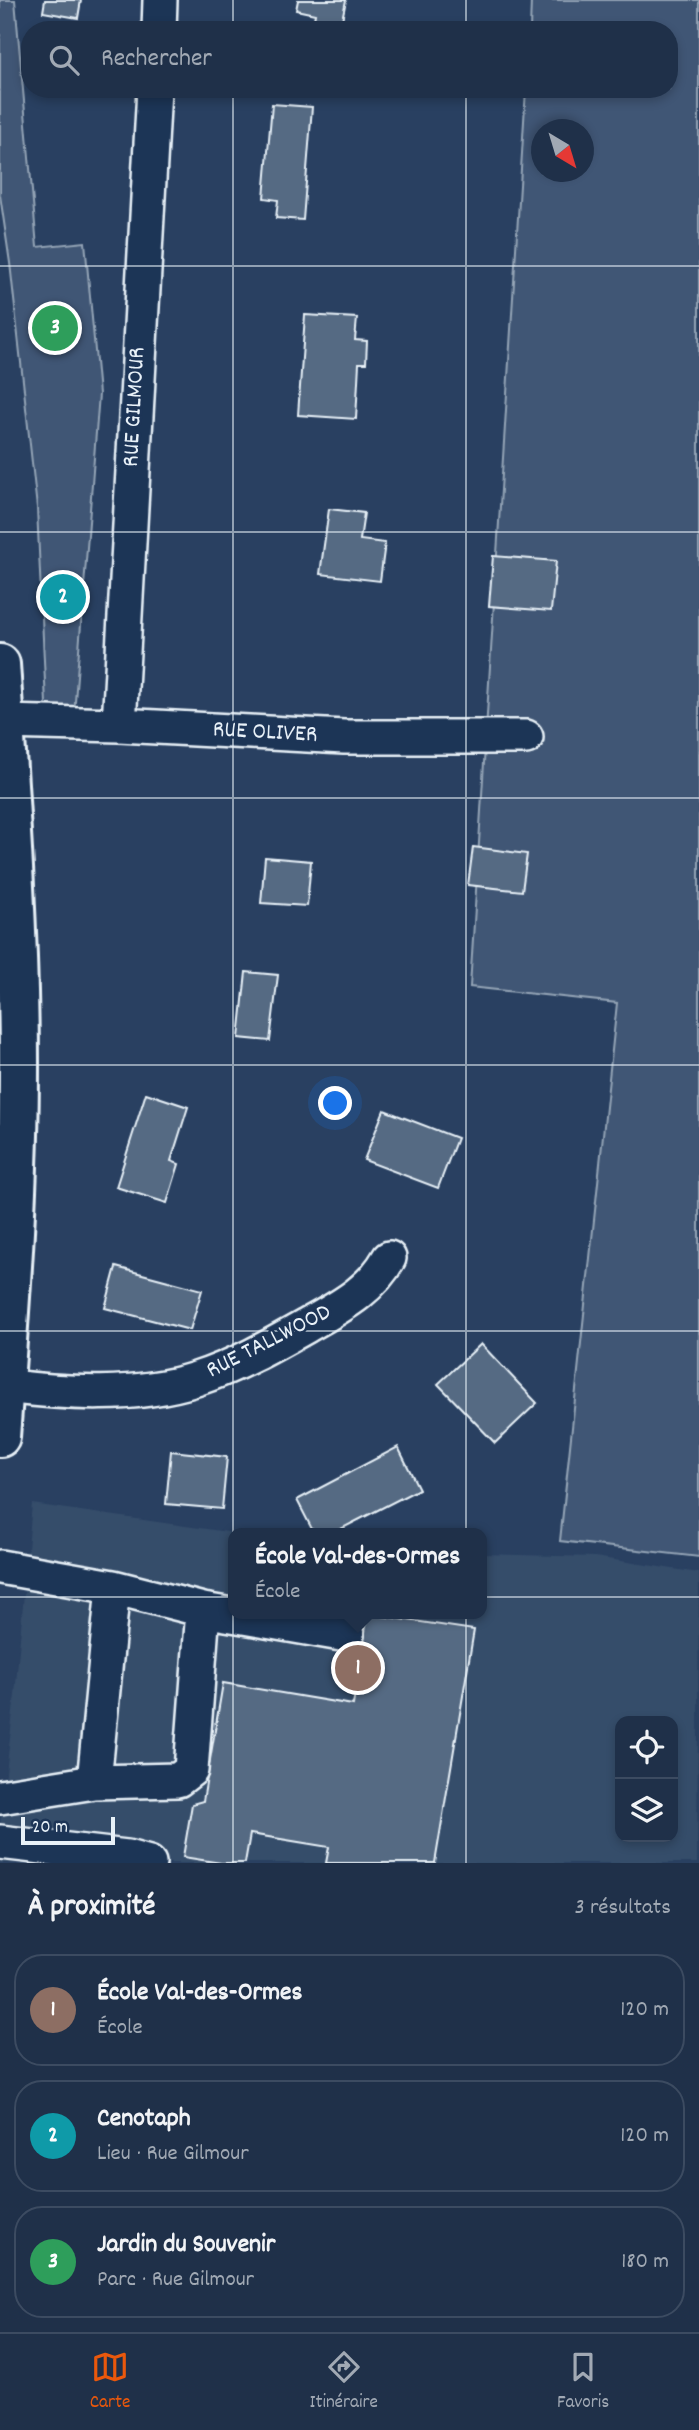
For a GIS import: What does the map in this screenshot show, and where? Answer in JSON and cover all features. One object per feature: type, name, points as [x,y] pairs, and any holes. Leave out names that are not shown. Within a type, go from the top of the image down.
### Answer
[{"type":"main road","points":[[0,664],[15,930],[19,1065],[17,1174],[0,1437]]},
{"type":"street","points":[[159,21],[160,0]]},
{"type":"street","name":"RUE GILMOUR","points":[[119,725],[154,98]]},
{"type":"street","name":"RUE OLIVER","points":[[4,722],[119,725],[330,737],[526,737]]},
{"type":"street","name":"RUE TALLWOOD","points":[[4,1386],[51,1391],[118,1391],[153,1388],[195,1379],[258,1353],[335,1309],[366,1288],[389,1258]]},
{"type":"street","points":[[0,1567],[113,1587],[228,1614]]},
{"type":"street","points":[[94,1783],[113,1587]]},
{"type":"street","points":[[0,1797],[94,1783],[178,1780],[191,1770],[203,1610]]},
{"type":"street","points":[[255,1619],[347,1635]]},
{"type":"street","points":[[0,1842],[127,1857],[149,1863]]},
{"type":"shaded area","points":[[0,0],[15,0],[21,98],[24,98],[37,247],[85,242],[99,394],[74,714],[46,704],[37,508],[0,195]]},
{"type":"shaded area","points":[[531,0],[699,0],[699,1557],[560,1541],[617,1003],[470,987],[525,98],[678,98],[678,21],[530,21]]},
{"type":"shaded area","points":[[32,1504],[228,1532],[228,1619],[487,1619],[487,1554],[595,1557],[699,1573],[697,1863],[0,1863],[0,1825]]},
{"type":"building","points":[[45,0],[81,0],[78,18],[43,12]]},
{"type":"building","points":[[298,0],[346,0],[342,21],[314,21],[315,14],[296,10]]},
{"type":"building","points":[[272,104],[312,107],[303,220],[276,218],[278,200],[264,198]]},
{"type":"building","points":[[305,315],[357,318],[355,340],[367,341],[366,363],[359,363],[356,419],[298,415]]},
{"type":"building","points":[[329,509],[364,513],[360,540],[385,543],[380,581],[320,574]]},
{"type":"building","points":[[493,556],[556,561],[551,611],[489,606]]},
{"type":"building","points":[[473,847],[527,854],[522,891],[468,885]]},
{"type":"building","points":[[265,857],[311,861],[307,906],[261,903]]},
{"type":"building","points":[[246,972],[278,975],[270,1041],[239,1038]]},
{"type":"building","points":[[146,1093],[188,1107],[171,1161],[179,1164],[167,1203],[116,1187]]},
{"type":"building","points":[[384,1110],[457,1138],[438,1188],[364,1160]]},
{"type":"building","points":[[116,1267],[202,1290],[190,1330],[105,1308]]},
{"type":"building","points":[[481,1344],[537,1403],[495,1443],[438,1384]]},
{"type":"building","points":[[398,1447],[419,1489],[343,1528],[311,1528],[297,1500]]},
{"type":"building","points":[[171,1451],[227,1457],[222,1509],[166,1504]]},
{"type":"building","points":[[367,1619],[401,1619],[474,1630],[435,1863],[326,1863],[329,1847],[250,1834],[245,1863],[221,1863],[183,1857],[192,1804],[203,1801],[223,1683],[353,1705]]},
{"type":"place","name":"Jardin du Souvenir","points":[[55,328]]},
{"type":"place","name":"Cenotaph","points":[[63,597]]},
{"type":"place","name":"École Val-des-Ormes","points":[[358,1668]]}]
